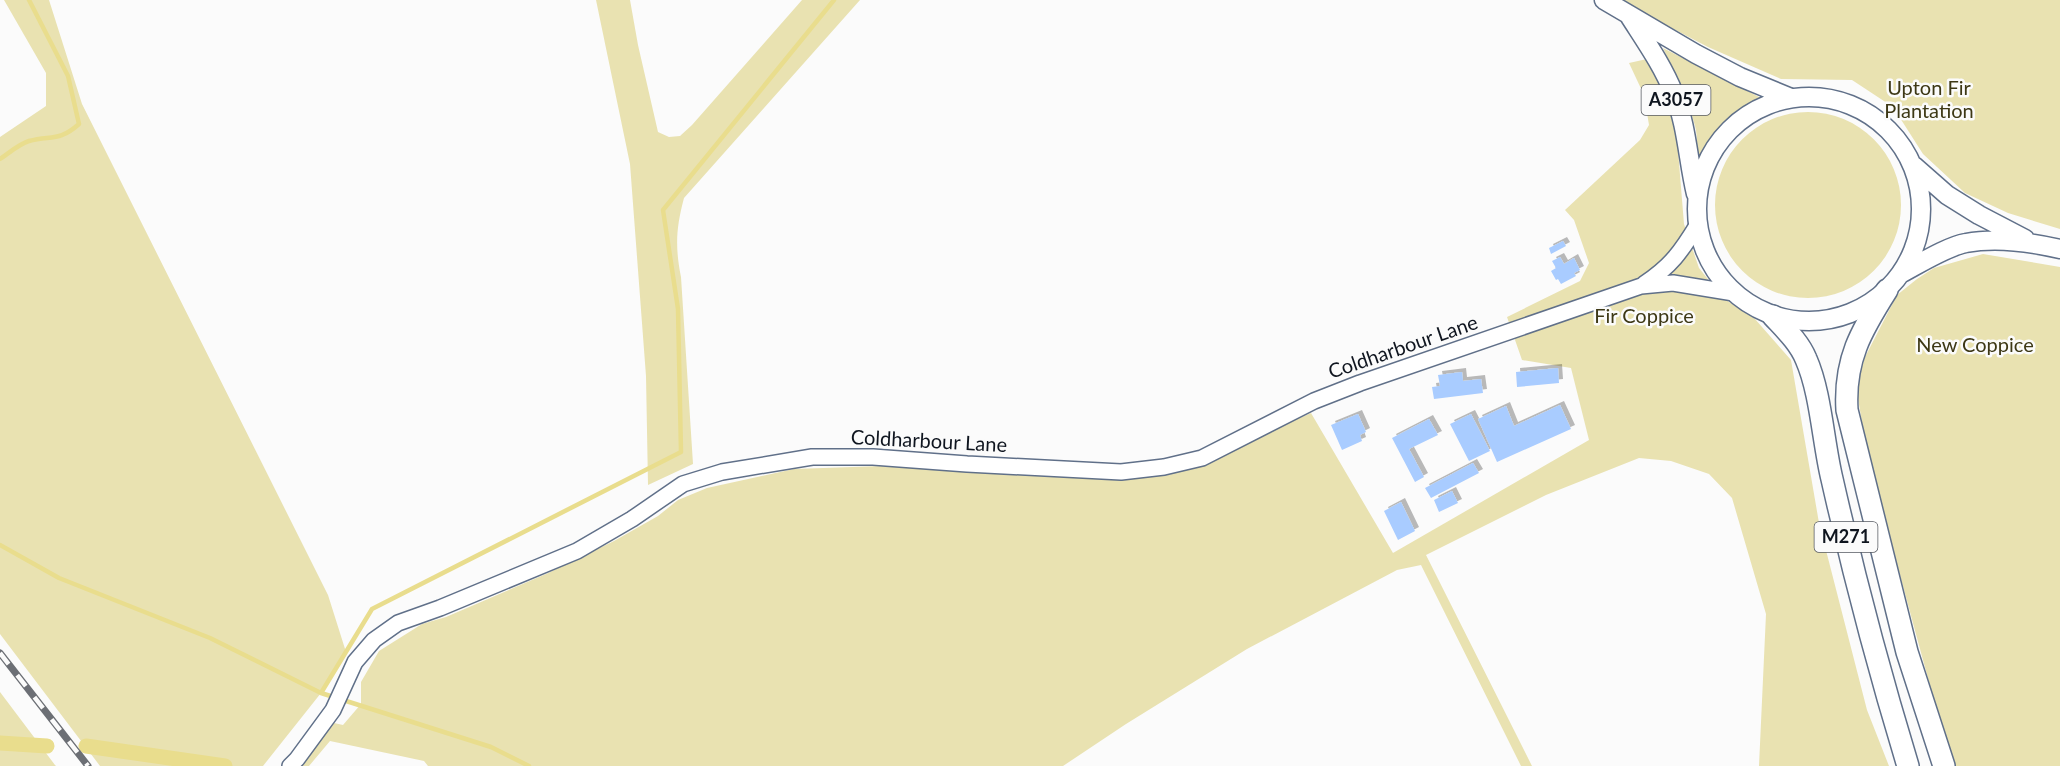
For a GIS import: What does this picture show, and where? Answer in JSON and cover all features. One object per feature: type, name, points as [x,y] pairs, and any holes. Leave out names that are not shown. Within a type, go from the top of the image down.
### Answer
[{"type":"highway","name":"M271","points":[[1887,290],[1854,348],[1846,382],[1847,410],[1907,652],[1944,766]]},
{"type":"highway","name":"M271","points":[[1773,316],[1797,342],[1808,364],[1831,476],[1869,633],[1908,766]]},
{"type":"main road","name":"A3057","points":[[1604,0],[1696,54],[1740,77],[1791,98]]},
{"type":"main road","name":"A3057","points":[[1627,13],[1660,63],[1675,95],[1685,129],[1697,198]]},
{"type":"main road","points":[[1791,98],[1828,98],[1863,110],[1892,133],[1904,148],[1919,186],[1919,231],[1902,273],[1871,303],[1834,319],[1793,320],[1773,316],[1746,302],[1720,279],[1702,244],[1698,224],[1697,198],[1701,178],[1720,140],[1752,113],[1791,98]]},
{"type":"main road","points":[[1912,164],[1947,195],[1979,216],[2030,242]]},
{"type":"main road","points":[[1902,273],[1964,243],[1994,240],[2030,242],[2060,249]]},
{"type":"street","name":"Coldharbour Lane","points":[[1641,286],[1665,270],[1681,251],[1698,224]]},
{"type":"street","name":"Coldharbour Lane","points":[[290,766],[334,707],[355,662],[374,640],[398,623],[577,551],[632,519],[683,484],[722,472],[812,457],[873,457],[1121,472],[1164,467],[1202,458],[1314,401],[1359,383],[1641,286],[1673,283],[1734,293]]},
{"type":"green space","points":[[4,0],[49,0],[82,104],[328,595],[346,652],[321,693],[263,766],[100,766],[0,634],[0,137],[46,106],[46,73]]},
{"type":"green space","points":[[596,0],[630,0],[658,132],[669,137],[680,136],[692,125],[802,0],[860,0],[684,198],[679,219],[677,247],[693,464],[648,485],[646,376],[630,164]]},
{"type":"green space","name":"Upton Fir Plantation","points":[[1618,0],[2060,0],[2060,229],[2008,213],[1965,193],[1923,154],[1893,107],[1852,80],[1781,79],[1708,47]]},
{"type":"green space","points":[[1663,48],[1765,100],[1744,111],[1727,124],[1700,158],[1692,116]]},
{"type":"green space","name":"Fir Coppice","points":[[1647,59],[1667,97],[1676,126],[1684,224],[1699,268],[1723,298],[1755,319],[1791,360],[1819,523],[1867,710],[1889,766],[1759,766],[1766,614],[1732,498],[1709,474],[1671,461],[1639,458],[1546,495],[1426,555],[1532,766],[1521,766],[1421,565],[1397,570],[1247,649],[1063,766],[428,766],[424,761],[330,741],[309,766],[301,766],[334,723],[343,725],[361,704],[361,682],[379,651],[422,624],[446,617],[546,574],[614,541],[658,516],[678,500],[707,488],[794,469],[882,466],[1118,478],[1169,475],[1311,413],[1393,553],[1589,440],[1571,368],[1522,360],[1507,317],[1580,281],[1589,263],[1574,220],[1565,210],[1640,140],[1649,125],[1644,95],[1629,63]]},
{"type":"green space","points":[[1808,112],[1826,113],[1844,119],[1860,127],[1874,139],[1886,153],[1894,169],[1900,187],[1900,223],[1894,241],[1886,257],[1874,271],[1860,283],[1844,291],[1826,297],[1808,298],[1790,297],[1772,291],[1756,283],[1742,271],[1730,257],[1722,241],[1716,223],[1715,205],[1716,187],[1722,169],[1730,153],[1742,139],[1756,127],[1772,119],[1790,113]]},
{"type":"green space","name":"New Coppice","points":[[1983,254],[2060,267],[2060,766],[1955,766],[1936,708],[1867,453],[1856,386],[1865,357],[1897,295],[1934,268]]},
{"type":"green space","points":[[0,692],[55,765],[56,766],[0,766]]},
{"type":"building","points":[[1563,241],[1566,246],[1551,254],[1549,248]]},
{"type":"building","points":[[1560,257],[1564,264],[1574,258],[1580,270],[1574,273],[1576,276],[1561,284],[1551,271],[1556,268],[1552,261]]},
{"type":"building","points":[[1558,368],[1559,383],[1517,387],[1516,372]]},
{"type":"building","points":[[1462,372],[1463,381],[1481,379],[1483,393],[1434,399],[1432,387],[1440,386],[1438,375]]},
{"type":"building","points":[[1560,405],[1571,429],[1497,462],[1478,419],[1506,406],[1514,426]]},
{"type":"building","points":[[1358,414],[1366,432],[1360,435],[1362,441],[1342,450],[1331,425]]},
{"type":"building","points":[[1471,414],[1490,451],[1469,461],[1450,424]]},
{"type":"building","points":[[1429,419],[1438,435],[1409,449],[1424,477],[1415,482],[1392,438]]},
{"type":"building","points":[[1473,463],[1479,473],[1431,498],[1425,488]]},
{"type":"building","points":[[1452,491],[1458,503],[1439,512],[1434,500]]},
{"type":"building","points":[[1401,502],[1415,531],[1398,540],[1384,511]]},
{"type":"waterway","points":[[0,159],[25,142],[60,136],[79,124],[68,76],[29,0]]},
{"type":"waterway","points":[[529,766],[491,747],[321,693],[372,609],[681,452],[678,309],[663,210],[834,0]]},
{"type":"waterway","points":[[0,545],[59,578],[210,638],[321,693]]},
{"type":"waterway","points":[[0,743],[47,746]]},
{"type":"waterway","points":[[81,746],[86,746]]},
{"type":"waterway","points":[[86,746],[225,766]]},
{"type":"railway","points":[[0,653],[88,766]]}]
